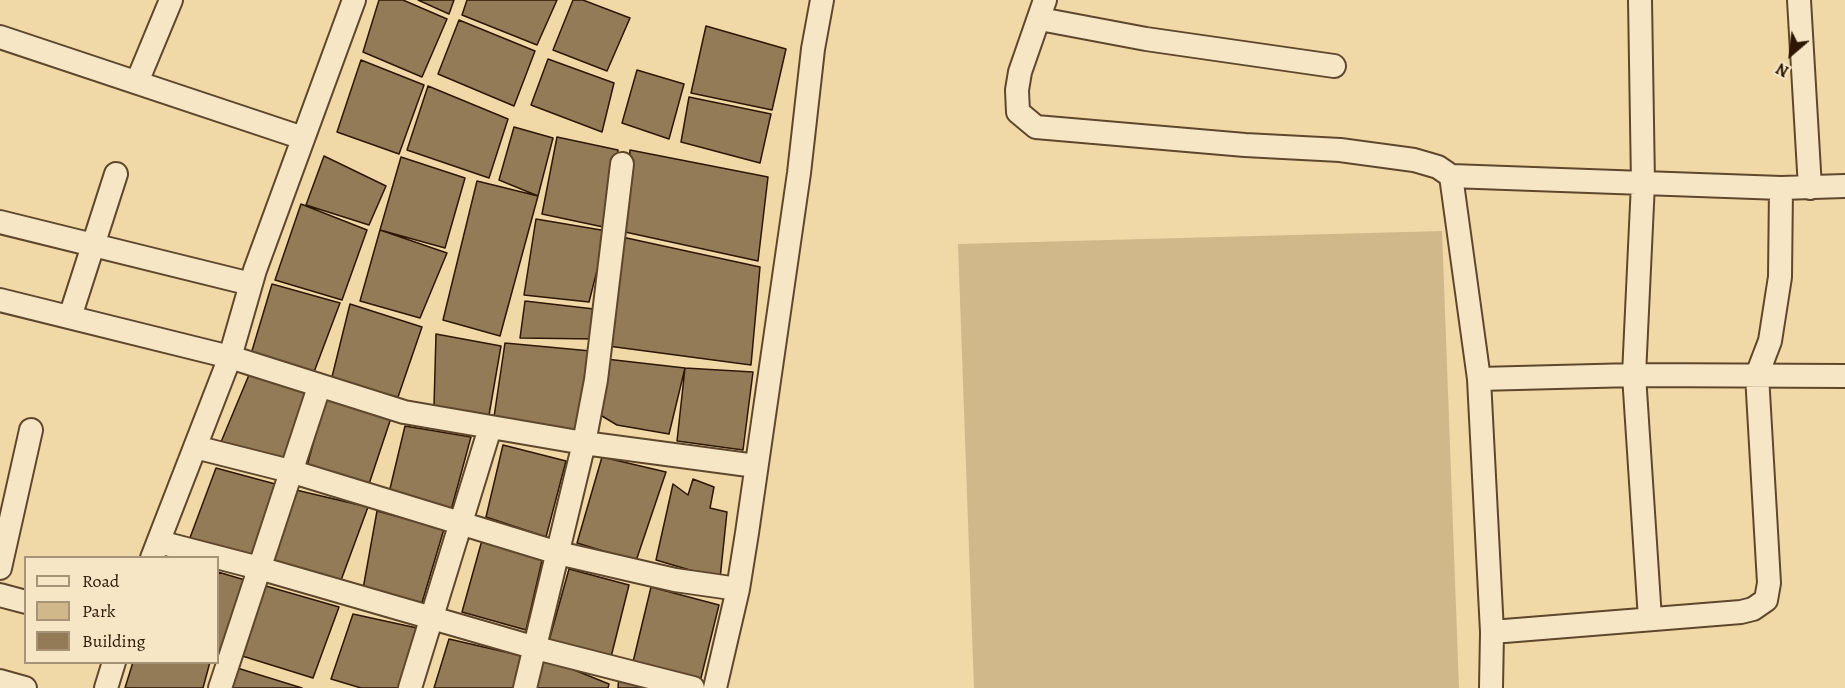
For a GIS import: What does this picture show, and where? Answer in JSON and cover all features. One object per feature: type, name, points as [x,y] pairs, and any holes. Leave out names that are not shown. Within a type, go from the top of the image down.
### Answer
[{"type":"street","points":[[137,82],[171,0]]},
{"type":"street","points":[[190,556],[155,550],[230,357],[251,284],[354,0]]},
{"type":"street","points":[[715,688],[738,588],[799,173],[813,49],[822,0]]},
{"type":"street","points":[[1641,0],[1643,183],[1634,375],[1650,619]]},
{"type":"street","points":[[1799,0],[1810,188]]},
{"type":"street","points":[[1334,66],[1146,39],[1042,10],[1020,72],[1017,90],[1018,112],[1036,127],[1245,146],[1340,150],[1414,160],[1438,167],[1451,176],[1781,188],[1845,186]]},
{"type":"street","points":[[0,37],[303,138]]},
{"type":"street","points":[[525,688],[584,443],[596,380],[622,164]]},
{"type":"street","points":[[70,317],[116,174]]},
{"type":"street","points":[[1451,176],[1479,379],[1492,632],[1491,688]]},
{"type":"street","points":[[1492,632],[1753,609],[1762,605],[1770,591],[1757,375],[1770,340],[1780,277],[1781,188]]},
{"type":"street","points":[[0,222],[251,284]]},
{"type":"street","points":[[0,300],[230,357],[404,412],[584,443],[756,466]]},
{"type":"street","points":[[1479,379],[1634,375],[1845,376]]},
{"type":"street","points":[[220,688],[319,387]]},
{"type":"street","points":[[410,688],[489,428]]},
{"type":"street","points":[[0,568],[31,430]]},
{"type":"street","points":[[195,447],[290,471],[558,554],[675,580],[738,588]]},
{"type":"street","points":[[219,561],[259,568],[536,648],[693,688]]},
{"type":"street","points":[[0,595],[24,601]]},
{"type":"street","points":[[106,688],[114,664]]},
{"type":"street","points":[[0,681],[25,688]]},
{"type":"green space","points":[[1442,231],[1459,688],[974,688],[958,244]]},
{"type":"building","points":[[379,0],[403,0],[447,19],[422,77],[363,52]]},
{"type":"building","points":[[418,0],[454,0],[449,14]]},
{"type":"building","points":[[467,0],[557,0],[537,45],[462,15]]},
{"type":"building","points":[[573,0],[583,0],[630,18],[607,71],[553,50]]},
{"type":"building","points":[[459,20],[535,51],[514,106],[438,74]]},
{"type":"building","points":[[706,26],[786,49],[772,110],[691,93]]},
{"type":"building","points":[[548,59],[614,83],[602,132],[531,105]]},
{"type":"building","points":[[361,60],[424,85],[399,154],[337,132]]},
{"type":"building","points":[[637,70],[684,84],[669,139],[622,123]]},
{"type":"building","points":[[428,86],[508,119],[489,178],[407,150]]},
{"type":"building","points":[[689,97],[771,114],[760,163],[681,142]]},
{"type":"building","points":[[514,127],[553,138],[538,196],[499,180]]},
{"type":"building","points":[[557,137],[618,150],[608,228],[542,214]]},
{"type":"building","points":[[630,150],[768,177],[758,261],[625,232]]},
{"type":"building","points":[[324,156],[386,186],[369,225],[306,205]]},
{"type":"building","points":[[401,157],[465,178],[445,248],[380,230]]},
{"type":"building","points":[[477,181],[538,196],[500,336],[443,320]]},
{"type":"building","points":[[301,204],[367,230],[342,300],[275,280]]},
{"type":"building","points":[[536,219],[607,231],[589,302],[524,295]]},
{"type":"building","points":[[380,230],[447,253],[420,318],[360,301]]},
{"type":"building","points":[[622,237],[760,267],[751,365],[608,346]]},
{"type":"building","points":[[272,284],[340,303],[314,372],[251,354]]},
{"type":"building","points":[[525,301],[594,309],[596,339],[520,338]]},
{"type":"building","points":[[350,304],[422,327],[398,397],[331,381]]},
{"type":"building","points":[[436,334],[501,346],[489,415],[434,406]]},
{"type":"building","points":[[505,343],[591,351],[578,432],[494,417]]},
{"type":"building","points":[[606,359],[685,368],[669,434],[617,425],[597,413]]},
{"type":"building","points":[[685,368],[753,372],[743,450],[677,441]]},
{"type":"building","points":[[251,370],[310,393],[282,466],[221,442]]},
{"type":"building","points":[[326,397],[391,418],[369,484],[307,466]]},
{"type":"building","points":[[405,426],[471,437],[450,514],[388,497]]},
{"type":"building","points":[[503,445],[566,461],[546,537],[486,517]]},
{"type":"building","points":[[602,457],[666,472],[636,561],[577,543]]},
{"type":"building","points":[[216,468],[279,485],[250,564],[188,543]]},
{"type":"building","points":[[693,479],[714,487],[710,508],[727,512],[720,579],[656,560],[673,484],[688,495]]},
{"type":"building","points":[[296,490],[368,507],[340,583],[271,565]]},
{"type":"building","points":[[377,511],[444,529],[421,606],[363,589]]},
{"type":"building","points":[[484,533],[544,552],[526,630],[462,612]]},
{"type":"building","points":[[569,569],[629,585],[611,657],[549,641]]},
{"type":"building","points":[[219,572],[245,580],[219,654]]},
{"type":"building","points":[[266,586],[339,607],[313,678],[239,655]]},
{"type":"building","points":[[651,587],[719,605],[699,686],[633,662]]},
{"type":"building","points":[[353,614],[417,628],[399,688],[361,688],[331,679]]},
{"type":"building","points":[[449,639],[527,657],[519,688],[434,688]]},
{"type":"building","points":[[542,657],[609,684],[608,688],[535,688]]},
{"type":"building","points":[[132,664],[209,664],[203,688],[125,688]]},
{"type":"building","points":[[234,667],[302,688],[227,688]]},
{"type":"building","points":[[619,675],[658,688],[618,688]]}]
